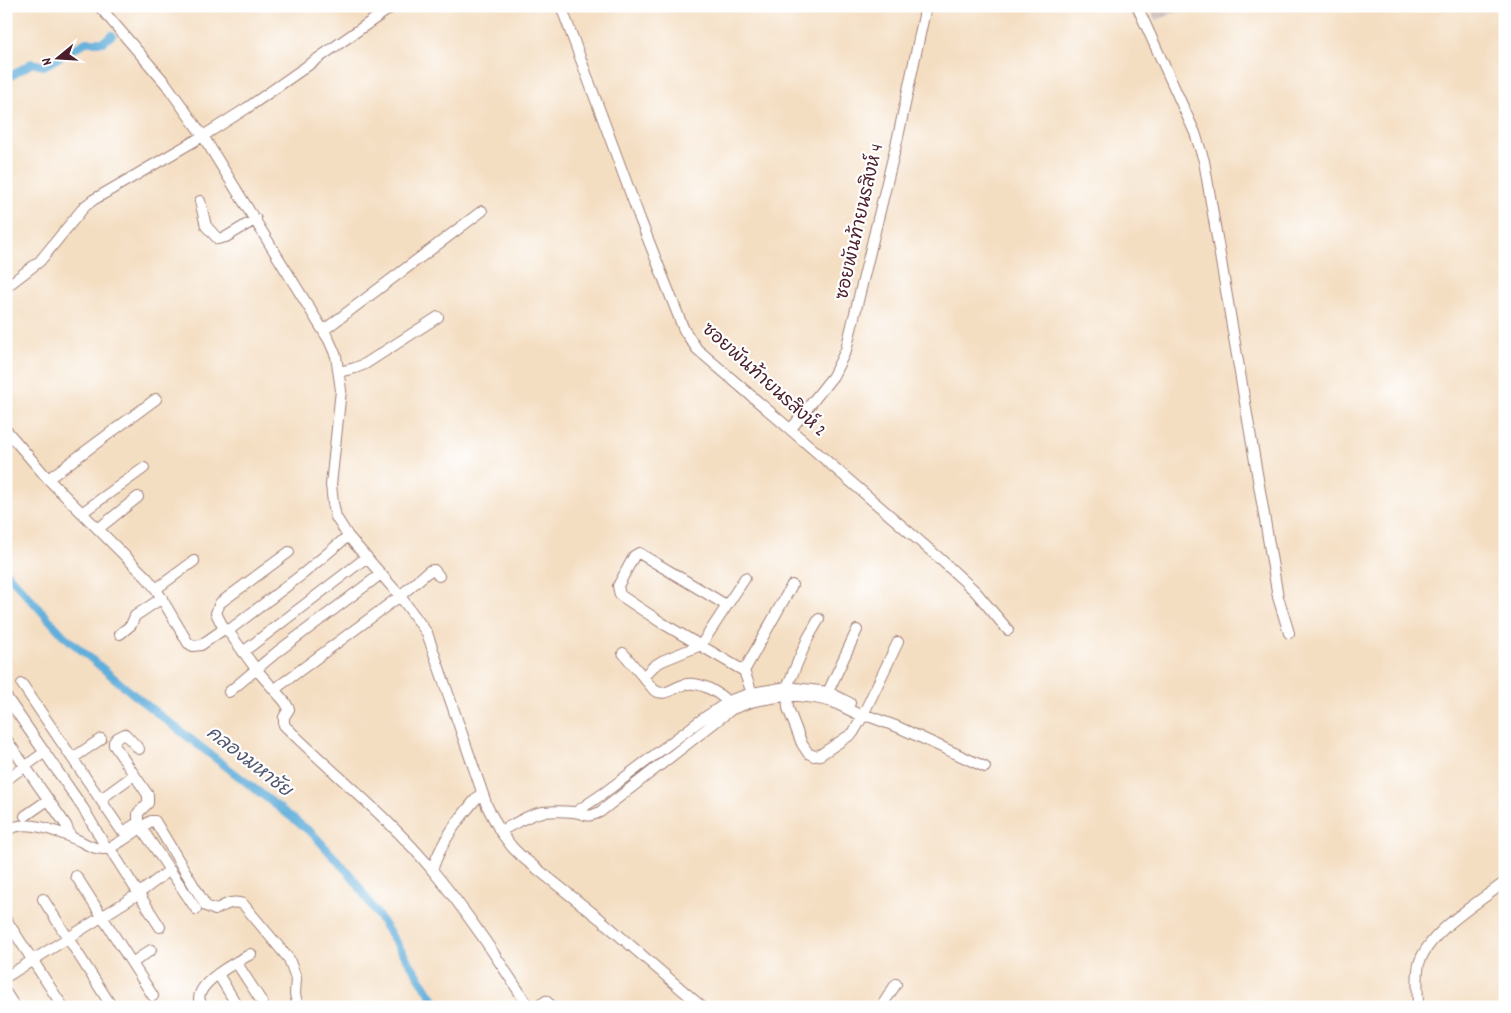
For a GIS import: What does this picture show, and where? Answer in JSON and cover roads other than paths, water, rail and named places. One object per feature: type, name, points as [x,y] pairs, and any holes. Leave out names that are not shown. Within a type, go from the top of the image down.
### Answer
[{"type":"street","points":[[99,6],[166,84],[203,136],[324,330],[336,356],[341,390],[331,485],[336,517],[348,536],[422,623],[432,644],[482,792],[500,831],[521,856],[600,919],[702,1007]]},
{"type":"street","points":[[6,287],[40,261],[84,207],[93,200],[203,136],[269,94],[393,6]]},
{"type":"street","name":"ซอยพันท้ายนรสิงห์ 2","points":[[561,6],[637,212],[684,330],[697,349],[975,591],[1008,630]]},
{"type":"street","name":"ซอยพันท้ายนรสิงห์ 4","points":[[791,429],[833,376],[846,350],[898,137],[926,6]]},
{"type":"street","points":[[1137,6],[1195,133],[1204,161],[1278,597],[1289,633]]},
{"type":"street","points":[[200,201],[206,226],[218,238],[226,237],[256,219]]},
{"type":"street","points":[[324,330],[482,211]]},
{"type":"street","points":[[339,372],[365,364],[438,317]]},
{"type":"street","points":[[48,479],[156,399]]},
{"type":"street","points":[[8,435],[48,479],[128,558],[156,589],[188,643],[193,646],[201,645],[226,630],[304,573],[348,536]]},
{"type":"street","points":[[82,512],[144,468]]},
{"type":"street","points":[[98,529],[138,497]]},
{"type":"street","points":[[289,552],[220,603],[216,613],[226,630],[256,669],[285,702],[288,709],[284,717],[284,725],[395,830],[432,870],[455,899],[529,1007]]},
{"type":"street","points":[[726,605],[639,552],[634,556],[618,586],[620,595],[662,623],[744,671],[752,693]]},
{"type":"street","points":[[243,652],[367,557]]},
{"type":"street","points":[[156,589],[194,561]]},
{"type":"street","points":[[275,690],[400,596],[429,571],[434,570],[439,576]]},
{"type":"street","points":[[230,692],[256,669],[381,574]]},
{"type":"street","points":[[643,677],[662,661],[701,645],[745,578]]},
{"type":"street","points":[[744,671],[792,585]]},
{"type":"street","points":[[120,634],[131,625],[135,616],[162,598]]},
{"type":"street","points":[[818,619],[808,638],[787,692],[788,708],[802,744],[808,753],[814,756],[820,755],[853,733],[866,714],[898,642]]},
{"type":"street","points":[[828,692],[857,630]]},
{"type":"street","points":[[623,653],[658,693],[668,692],[687,684],[696,684],[722,696],[730,705]]},
{"type":"street","points":[[22,684],[123,832],[151,820],[155,821],[158,823],[191,884],[206,906],[215,910],[236,901],[243,904],[254,916],[289,958],[296,978],[295,994],[298,1007]]},
{"type":"street","points":[[730,705],[787,692],[816,698],[866,714],[898,727],[985,767]]},
{"type":"street","points":[[500,831],[543,812],[576,812],[586,816],[600,812],[730,705],[752,693],[828,692],[866,714]]},
{"type":"street","points":[[7,698],[84,808],[160,927]]},
{"type":"street","points":[[139,749],[125,734],[114,742],[114,745],[148,795],[148,803],[138,813],[139,825],[196,908]]},
{"type":"street","points":[[6,739],[66,825],[70,837]]},
{"type":"street","points":[[73,758],[101,739]]},
{"type":"street","points":[[6,780],[45,752]]},
{"type":"street","points":[[84,808],[134,775]]},
{"type":"street","points":[[432,870],[438,851],[461,816],[482,792]]},
{"type":"street","points":[[25,816],[48,800]]},
{"type":"street","points":[[6,831],[18,824],[31,825],[70,837],[101,850],[110,851],[139,825]]},
{"type":"street","points":[[6,977],[138,894],[170,870]]},
{"type":"street","points":[[76,876],[153,996]]},
{"type":"street","points":[[1418,1007],[1419,964],[1426,947],[1439,932],[1505,882]]},
{"type":"street","points":[[43,899],[112,1007]]},
{"type":"street","points":[[7,921],[63,1007]]},
{"type":"street","points":[[132,963],[151,950]]},
{"type":"street","points":[[203,1007],[198,999],[201,988],[218,974],[251,954]]},
{"type":"street","points":[[236,962],[262,1002]]},
{"type":"street","points":[[218,974],[238,1007]]},
{"type":"street","points":[[881,1007],[896,984]]},
{"type":"street","points":[[6,993],[15,1007]]},
{"type":"street","points":[[537,1007],[546,1001],[553,1007]]},
{"type":"waterway","points":[[6,79],[32,63],[44,66],[86,42],[103,42],[112,35]]},
{"type":"waterway","name":"คลองมหาชัย","points":[[6,572],[63,635],[139,699],[313,834],[353,878],[439,1007]]}]
